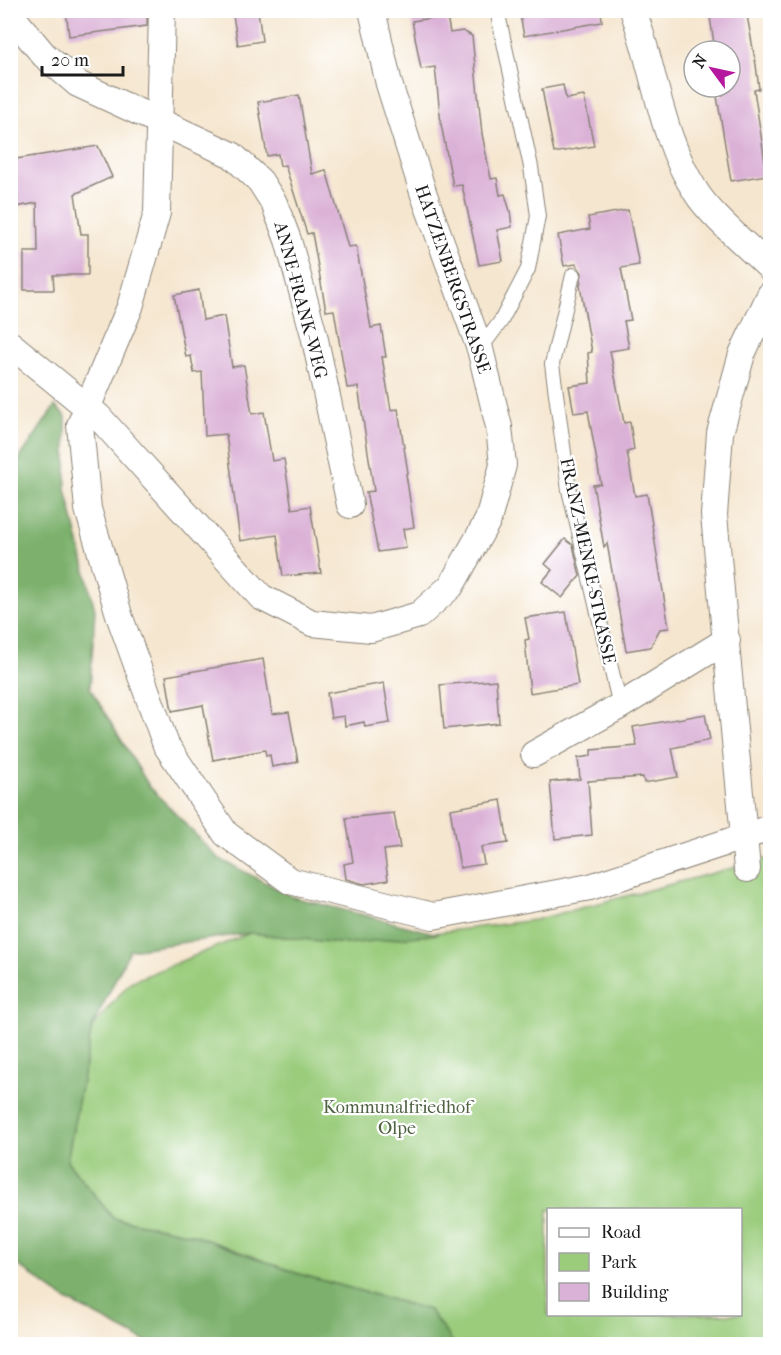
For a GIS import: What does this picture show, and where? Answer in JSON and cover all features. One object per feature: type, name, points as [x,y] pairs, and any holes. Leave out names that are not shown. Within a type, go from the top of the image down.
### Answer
[{"type":"street","points":[[162,10],[157,213],[130,307],[80,425],[87,509],[120,618],[166,745],[226,834],[290,881],[433,916],[590,887],[742,840],[771,828]]},
{"type":"street","name":"HATZENBERGSTRASSE","points":[[10,344],[98,416],[261,597],[312,623],[371,629],[419,615],[451,586],[488,520],[503,465],[499,427],[480,350],[424,195],[389,84],[372,10]]},
{"type":"street","points":[[633,10],[645,45],[672,149],[698,195],[771,268]]},
{"type":"street","name":"ANNE-FRANK-WEG","points":[[10,14],[44,55],[78,84],[232,156],[260,181],[274,203],[288,240],[314,335],[350,505]]},
{"type":"street","points":[[747,869],[742,840],[727,640],[714,515],[720,433],[742,354],[771,295]]},
{"type":"street","points":[[534,754],[620,706],[727,640]]},
{"type":"lane","points":[[480,350],[501,321],[528,269],[538,216],[531,167],[497,10]]},
{"type":"lane","name":"FRANZ-MENKE-STRASSE","points":[[573,274],[552,364],[569,490],[620,706]]},
{"type":"green space","points":[[55,406],[66,417],[66,489],[95,610],[90,688],[149,786],[218,858],[293,897],[438,934],[347,944],[250,933],[130,950],[92,1027],[67,1161],[113,1218],[191,1234],[299,1274],[429,1310],[454,1344],[150,1344],[65,1299],[11,1260],[11,471]]},
{"type":"green space","name":"Kommunalfriedhof Olpe","points":[[770,858],[770,1344],[454,1344],[429,1310],[299,1274],[191,1234],[113,1218],[67,1161],[92,1027],[130,982],[250,933],[347,944],[535,920]]},
{"type":"building","points":[[66,10],[147,10],[147,26],[69,36]]},
{"type":"building","points":[[232,10],[258,10],[262,41],[238,45]]},
{"type":"building","points":[[519,10],[601,10],[602,22],[524,36]]},
{"type":"building","points":[[709,10],[746,10],[756,65],[759,89],[754,90],[767,175],[731,181],[717,99],[742,99],[742,39],[713,39]]},
{"type":"building","points":[[447,16],[450,33],[463,31],[472,36],[482,134],[491,179],[497,178],[500,195],[505,194],[510,211],[512,227],[497,230],[503,261],[479,265],[462,185],[453,186],[441,124],[435,67],[421,69],[412,21]]},
{"type":"building","points":[[563,85],[566,99],[584,96],[594,146],[554,153],[542,89]]},
{"type":"building","points":[[299,95],[312,174],[326,170],[348,247],[356,246],[371,328],[381,326],[386,357],[382,357],[391,410],[398,409],[408,473],[406,474],[414,527],[403,529],[406,548],[378,552],[366,492],[374,491],[358,387],[347,388],[334,310],[326,311],[312,233],[307,234],[285,165],[280,166],[278,154],[267,156],[258,102]]},
{"type":"building","points":[[98,146],[112,177],[75,194],[81,234],[88,234],[88,275],[53,275],[54,290],[24,290],[24,252],[38,252],[37,203],[16,207],[13,188],[10,188],[10,160]]},
{"type":"building","points":[[628,210],[639,265],[621,268],[631,320],[624,321],[629,348],[610,351],[624,423],[630,422],[634,450],[627,452],[635,496],[647,494],[669,628],[660,629],[650,647],[626,651],[607,543],[604,547],[593,485],[601,484],[588,411],[574,413],[569,386],[590,383],[588,353],[592,352],[580,286],[582,273],[576,264],[564,266],[558,235],[590,229],[588,217]]},
{"type":"building","points":[[199,290],[203,320],[224,316],[232,367],[244,365],[252,414],[264,412],[272,461],[284,459],[292,509],[310,506],[321,573],[283,576],[277,535],[240,541],[226,434],[205,436],[202,372],[194,373],[191,356],[186,357],[174,295]]},
{"type":"building","points":[[565,539],[573,545],[580,576],[562,598],[542,582],[552,570],[545,564]]},
{"type":"building","points":[[566,612],[578,685],[530,693],[525,640],[529,639],[525,618]]},
{"type":"building","points":[[263,659],[272,714],[289,712],[298,762],[272,767],[270,755],[266,756],[265,750],[213,760],[203,705],[172,711],[166,676]]},
{"type":"building","points":[[496,680],[499,723],[444,729],[440,685]]},
{"type":"building","points":[[384,683],[390,723],[365,727],[364,722],[345,726],[344,716],[331,718],[327,693]]},
{"type":"building","points":[[705,714],[710,740],[672,748],[678,777],[644,783],[643,777],[588,781],[592,835],[555,839],[550,782],[580,779],[578,758],[591,756],[591,750],[637,746],[633,727]]},
{"type":"building","points":[[501,800],[508,843],[481,847],[484,864],[460,868],[450,809]]},
{"type":"building","points":[[394,813],[400,848],[384,850],[388,880],[364,884],[346,879],[344,864],[353,862],[346,818]]}]
